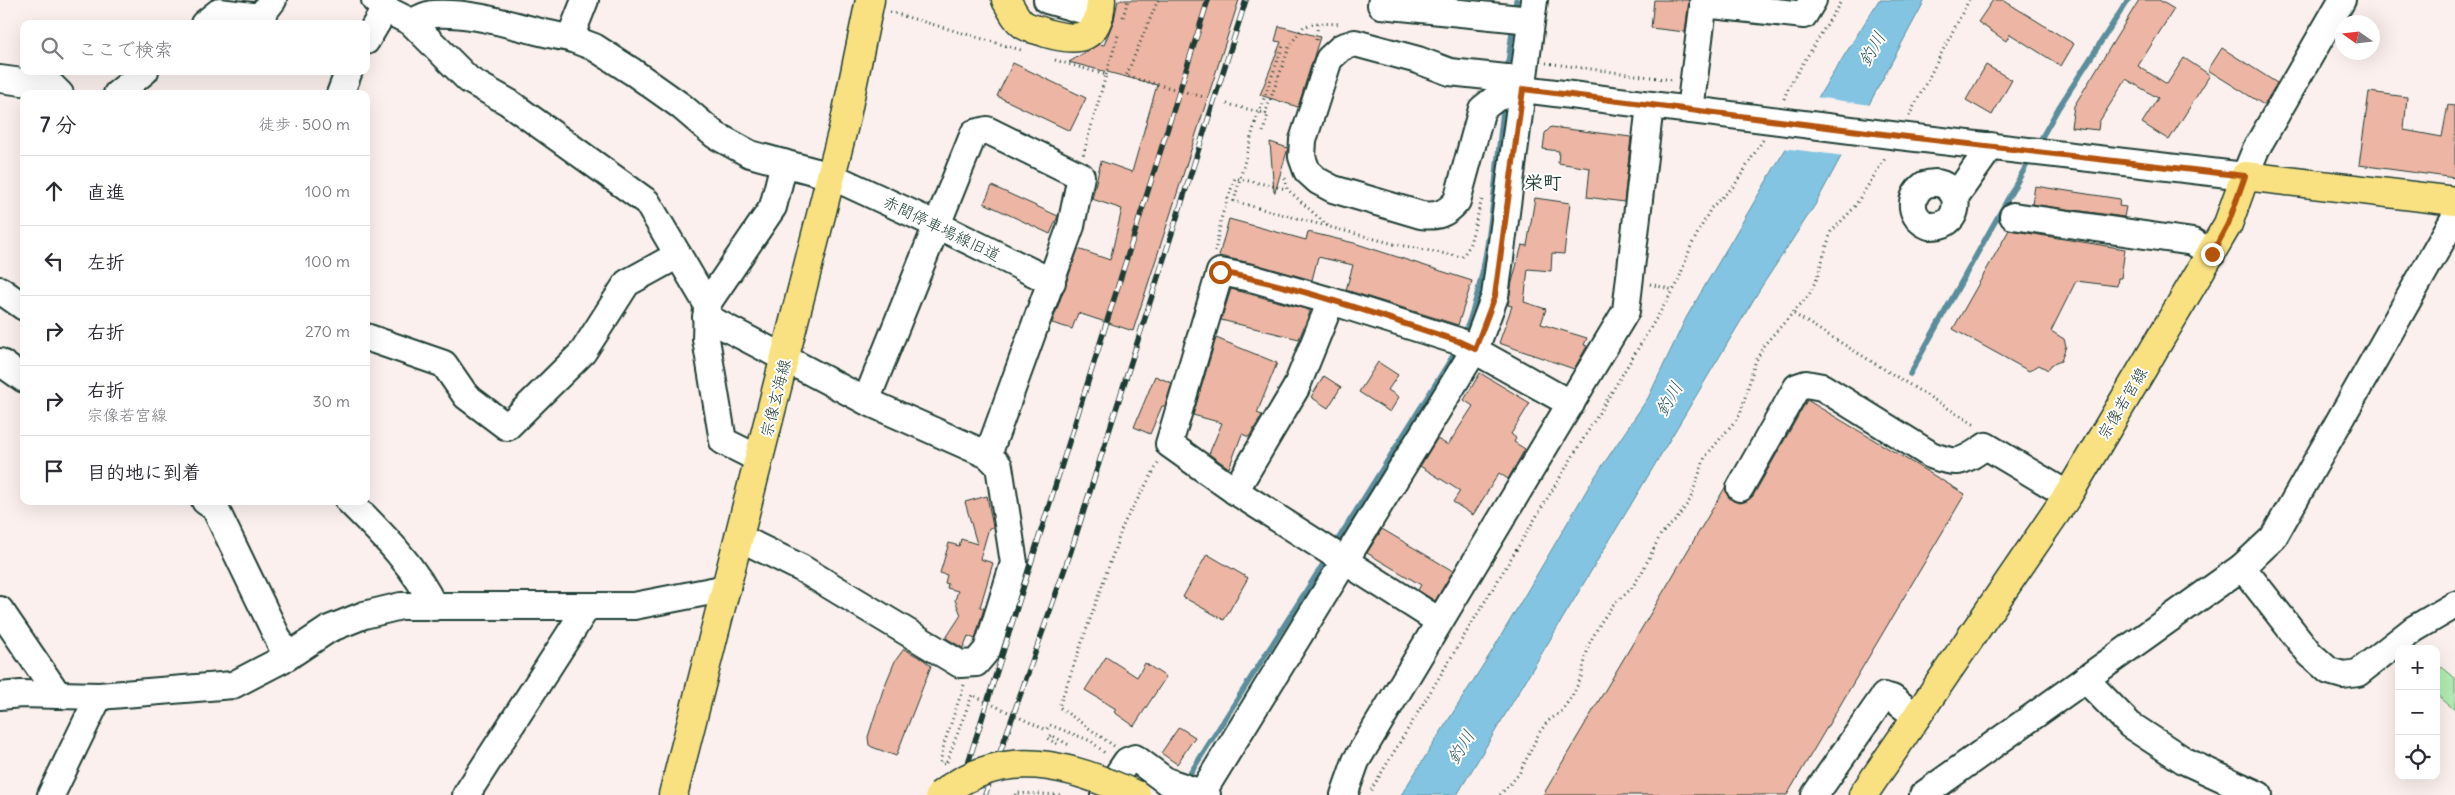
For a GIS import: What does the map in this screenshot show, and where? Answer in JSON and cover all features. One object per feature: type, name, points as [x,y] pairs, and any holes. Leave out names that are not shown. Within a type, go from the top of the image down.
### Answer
[{"type":"main road","points":[[1009,1],[1024,26],[1060,37],[1076,39],[1088,35],[1111,15]]},
{"type":"main road","name":"宗像玄海線","points":[[673,795],[831,176],[879,6]]},
{"type":"main road","points":[[2245,176],[2455,202]]},
{"type":"main road","name":"宗像若宮線","points":[[1862,795],[2068,495],[2212,254],[2228,224],[2245,176]]},
{"type":"main road","points":[[940,795],[952,786],[974,776],[996,768],[1022,764],[1048,764],[1084,773],[1136,795]]},
{"type":"street","points":[[209,20],[219,12],[260,17],[273,0]]},
{"type":"street","points":[[570,38],[585,0]]},
{"type":"street","points":[[1047,0],[1111,15]]},
{"type":"street","points":[[1104,795],[1127,761],[1136,758],[1166,781],[1204,794],[1475,349],[1495,296],[1532,10],[1381,5],[1382,0]]},
{"type":"street","points":[[1690,110],[1704,2],[1804,15],[1813,0]]},
{"type":"street","points":[[1523,89],[1506,78],[1450,72],[1418,60],[1355,43],[1342,47],[1329,59],[1303,140],[1302,156],[1307,171],[1318,181],[1333,189],[1421,215],[1434,217],[1448,211],[1457,201],[1482,109],[1496,98],[1523,89],[1892,136],[2245,176],[2256,149],[2342,0]]},
{"type":"street","points":[[370,31],[380,5],[411,22],[469,80],[508,102],[647,202],[678,255],[706,310],[706,339],[723,441],[759,459]]},
{"type":"street","name":"赤間停車場線旧道","points":[[411,22],[432,14],[472,14],[546,34],[570,38],[594,47],[681,106],[715,135],[750,154],[831,176],[937,225],[1052,282]]},
{"type":"street","points":[[122,90],[140,75]]},
{"type":"street","points":[[342,90],[347,75]]},
{"type":"street","points":[[0,79],[52,86],[56,90]]},
{"type":"street","points":[[1344,795],[1356,761],[1626,311],[1650,105]]},
{"type":"street","points":[[866,401],[974,132],[987,130],[1081,176],[1071,226],[988,455]]},
{"type":"street","points":[[1955,198],[1991,146]]},
{"type":"street","points":[[706,310],[774,207],[784,163]]},
{"type":"street","points":[[2013,216],[2193,242],[2212,254]]},
{"type":"street","points":[[1923,795],[2242,567],[2273,538],[2455,217]]},
{"type":"street","points":[[370,337],[444,364],[466,396],[507,426],[583,352],[628,284],[678,255]]},
{"type":"street","points":[[1439,620],[1235,491],[1169,444],[1220,272],[1251,278],[1331,300],[1458,341],[1571,404]]},
{"type":"street","points":[[0,290],[20,304]]},
{"type":"street","points":[[1235,491],[1296,388],[1331,300]]},
{"type":"street","points":[[706,310],[866,401],[988,455],[999,466],[1014,563],[987,650],[976,663],[964,664],[801,568],[740,538]]},
{"type":"street","points":[[0,362],[20,376]]},
{"type":"street","points":[[1740,488],[1797,387],[1806,384],[1822,387],[1931,455],[1950,462],[1966,460],[1983,437],[2068,495]]},
{"type":"street","points":[[211,505],[215,508],[287,657]]},
{"type":"street","points":[[353,505],[425,586],[434,607]]},
{"type":"street","points":[[2242,567],[2310,654],[2330,671],[2343,675],[2358,673],[2414,629],[2455,605]]},
{"type":"street","points":[[0,696],[99,696],[233,684],[287,657],[329,629],[364,615],[401,606],[634,606],[727,588]]},
{"type":"street","points":[[466,795],[587,607]]},
{"type":"street","points":[[0,610],[58,695]]},
{"type":"street","points":[[2085,679],[2130,725],[2185,762],[2259,795]]},
{"type":"street","points":[[51,795],[99,696]]},
{"type":"street","points":[[1815,795],[1884,696],[1892,698],[1917,716]]},
{"type":"path","points":[[1065,169],[1082,157],[1106,75],[1111,15],[1128,0]]},
{"type":"path","points":[[1158,0],[1126,76],[1204,97]]},
{"type":"path","points":[[1368,795],[1677,284],[1691,246],[1711,208],[1734,186],[1776,121],[1789,86],[1842,0]]},
{"type":"path","points":[[1500,795],[1519,774],[1539,733],[1548,721],[1561,712],[1574,693],[1581,677],[1589,644],[1601,622],[1613,605],[1631,589],[1642,572],[1650,552],[1661,534],[1677,519],[1690,500],[1705,457],[1740,415],[1755,363],[1764,345],[1774,332],[1794,314],[1809,295],[1817,278],[1831,232],[1852,209],[1969,0]]},
{"type":"path","points":[[879,6],[1030,53]]},
{"type":"path","points":[[1284,43],[1258,112],[1234,201],[1302,221]]},
{"type":"path","points":[[1265,114],[1290,45]]},
{"type":"path","points":[[1049,58],[1106,75]]},
{"type":"path","points":[[1526,60],[1694,83]]},
{"type":"path","points":[[1228,104],[1268,114],[1263,132]]},
{"type":"path","points":[[1218,277],[1211,268],[1222,215],[1235,178],[1287,190]]},
{"type":"path","points":[[1794,314],[1983,437]]},
{"type":"path","points":[[1136,758],[1104,740],[1058,707],[1124,523],[1169,444]]},
{"type":"path","points":[[964,664],[964,688],[944,744],[940,763],[946,764],[972,695],[1046,730],[1050,725],[1091,741],[1107,755],[1108,762]]},
{"type":"path","points":[[1069,751],[1047,738],[1051,735],[1078,749]]},
{"type":"path","points":[[1016,795],[1016,792],[1062,795]]},
{"type":"green space","points":[[2442,667],[2455,678],[2455,710],[2440,698],[2440,670]]},
{"type":"water","name":"釣川","points":[[1879,0],[1925,0],[1815,205],[1760,289],[1457,795],[1401,795],[1492,651],[1592,481],[1648,398],[1686,318],[1777,163]]},
{"type":"pier","points":[[1816,97],[1871,105],[1844,156],[1783,148]]},
{"type":"building","points":[[1118,0],[1239,0],[1133,331],[1078,313],[1072,329],[1052,323],[1078,249],[1110,260],[1122,209],[1092,199],[1101,161],[1132,172],[1157,85],[1069,62],[1099,44],[1104,45],[1114,20]]},
{"type":"building","points":[[1654,0],[1689,0],[1685,32],[1651,28]]},
{"type":"building","points":[[1993,0],[2003,0],[2074,44],[2061,66],[2010,34],[2006,41],[1978,22]]},
{"type":"building","points":[[2139,0],[2159,0],[2174,9],[2138,66],[2167,84],[2184,58],[2210,75],[2169,140],[2142,123],[2158,98],[2126,79],[2099,122],[2098,130],[2071,127],[2074,106]]},
{"type":"building","points":[[1279,26],[1320,37],[1298,107],[1260,95],[1281,42],[1275,41]]},
{"type":"building","points":[[2222,48],[2277,83],[2264,105],[2208,70]]},
{"type":"building","points":[[1013,63],[1086,98],[1070,131],[997,96]]},
{"type":"building","points":[[1986,65],[2012,80],[1992,115],[1966,100]]},
{"type":"building","points":[[2369,92],[2407,97],[2404,130],[2442,137],[2448,105],[2455,106],[2455,178],[2359,165]]},
{"type":"building","points":[[1551,127],[1631,137],[1624,202],[1587,197],[1590,168],[1558,163],[1559,151],[1543,149],[1545,133]]},
{"type":"building","points":[[1270,142],[1288,148],[1275,192],[1274,192]]},
{"type":"building","points":[[992,186],[1058,216],[1050,234],[984,203]]},
{"type":"building","points":[[2035,186],[2120,199],[2119,206],[2126,207],[2124,217],[2032,204]]},
{"type":"building","points":[[1535,198],[1570,203],[1564,254],[1552,253],[1551,271],[1528,269],[1524,302],[1546,309],[1541,324],[1587,338],[1584,345],[1587,346],[1574,369],[1499,343],[1512,306],[1508,305],[1522,245],[1527,246]]},
{"type":"building","points":[[1229,219],[1306,240],[1308,232],[1354,243],[1472,281],[1458,325],[1346,290],[1353,265],[1318,257],[1312,280],[1219,256]]},
{"type":"building","points":[[2009,230],[2125,249],[2121,278],[2118,278],[2117,286],[2076,281],[2051,331],[2064,339],[2066,346],[2061,361],[2051,365],[2048,370],[2039,365],[2029,371],[1953,329]]},
{"type":"building","points":[[1231,289],[1309,310],[1310,312],[1299,339],[1221,320]]},
{"type":"building","points":[[1216,338],[1277,363],[1257,413],[1262,415],[1249,437],[1242,434],[1229,468],[1209,454],[1222,423],[1193,415]]},
{"type":"building","points":[[1378,362],[1398,375],[1388,390],[1399,397],[1390,412],[1359,392]]},
{"type":"building","points":[[1480,373],[1530,403],[1511,434],[1516,438],[1514,442],[1525,449],[1508,479],[1499,473],[1473,515],[1453,502],[1460,491],[1420,466],[1437,439],[1448,445],[1473,406],[1464,400]]},
{"type":"building","points":[[1155,376],[1172,383],[1165,406],[1162,406],[1150,434],[1134,427]]},
{"type":"building","points":[[1324,376],[1341,387],[1328,408],[1311,397]]},
{"type":"building","points":[[1807,400],[1965,494],[1787,795],[1543,795],[1726,486],[1727,495],[1733,501],[1740,503],[1747,501],[1753,496]]},
{"type":"building","points":[[987,496],[993,527],[989,528],[980,559],[993,563],[980,607],[984,608],[975,639],[968,636],[963,648],[946,638],[961,615],[955,600],[958,591],[947,588],[948,584],[945,583],[947,575],[940,573],[949,543],[959,546],[961,539],[977,544],[965,502]]},
{"type":"building","points":[[1382,529],[1453,571],[1435,601],[1418,590],[1421,585],[1367,553]]},
{"type":"building","points":[[1207,554],[1248,578],[1224,620],[1183,597]]},
{"type":"building","points":[[904,649],[931,666],[896,756],[869,745],[868,737],[883,690],[895,661]]},
{"type":"building","points":[[1106,657],[1137,677],[1145,663],[1166,677],[1134,726],[1114,712],[1116,709],[1085,690]]},
{"type":"building","points":[[1179,727],[1195,737],[1177,764],[1161,753]]},
{"type":"waterway","points":[[1515,13],[1516,0]]},
{"type":"waterway","points":[[2038,144],[2059,107],[2128,0]]},
{"type":"waterway","points":[[1507,72],[1513,24]]},
{"type":"waterway","points":[[1463,338],[1473,311],[1486,253],[1504,104]]},
{"type":"waterway","points":[[1910,374],[2030,159]]},
{"type":"waterway","points":[[1334,546],[1458,348]]},
{"type":"waterway","points":[[1186,780],[1327,558]]},
{"type":"railway","points":[[958,795],[1208,0]]},
{"type":"railway","points":[[985,795],[1071,551],[1246,0]]},
{"type":"district","name":"栄町","points":[[1543,182]]},
{"type":"route","points":[[1220,272],[1251,278],[1331,300],[1458,341],[1475,349],[1495,296],[1523,89],[1899,136],[2245,176],[2228,224],[2212,254]]}]
